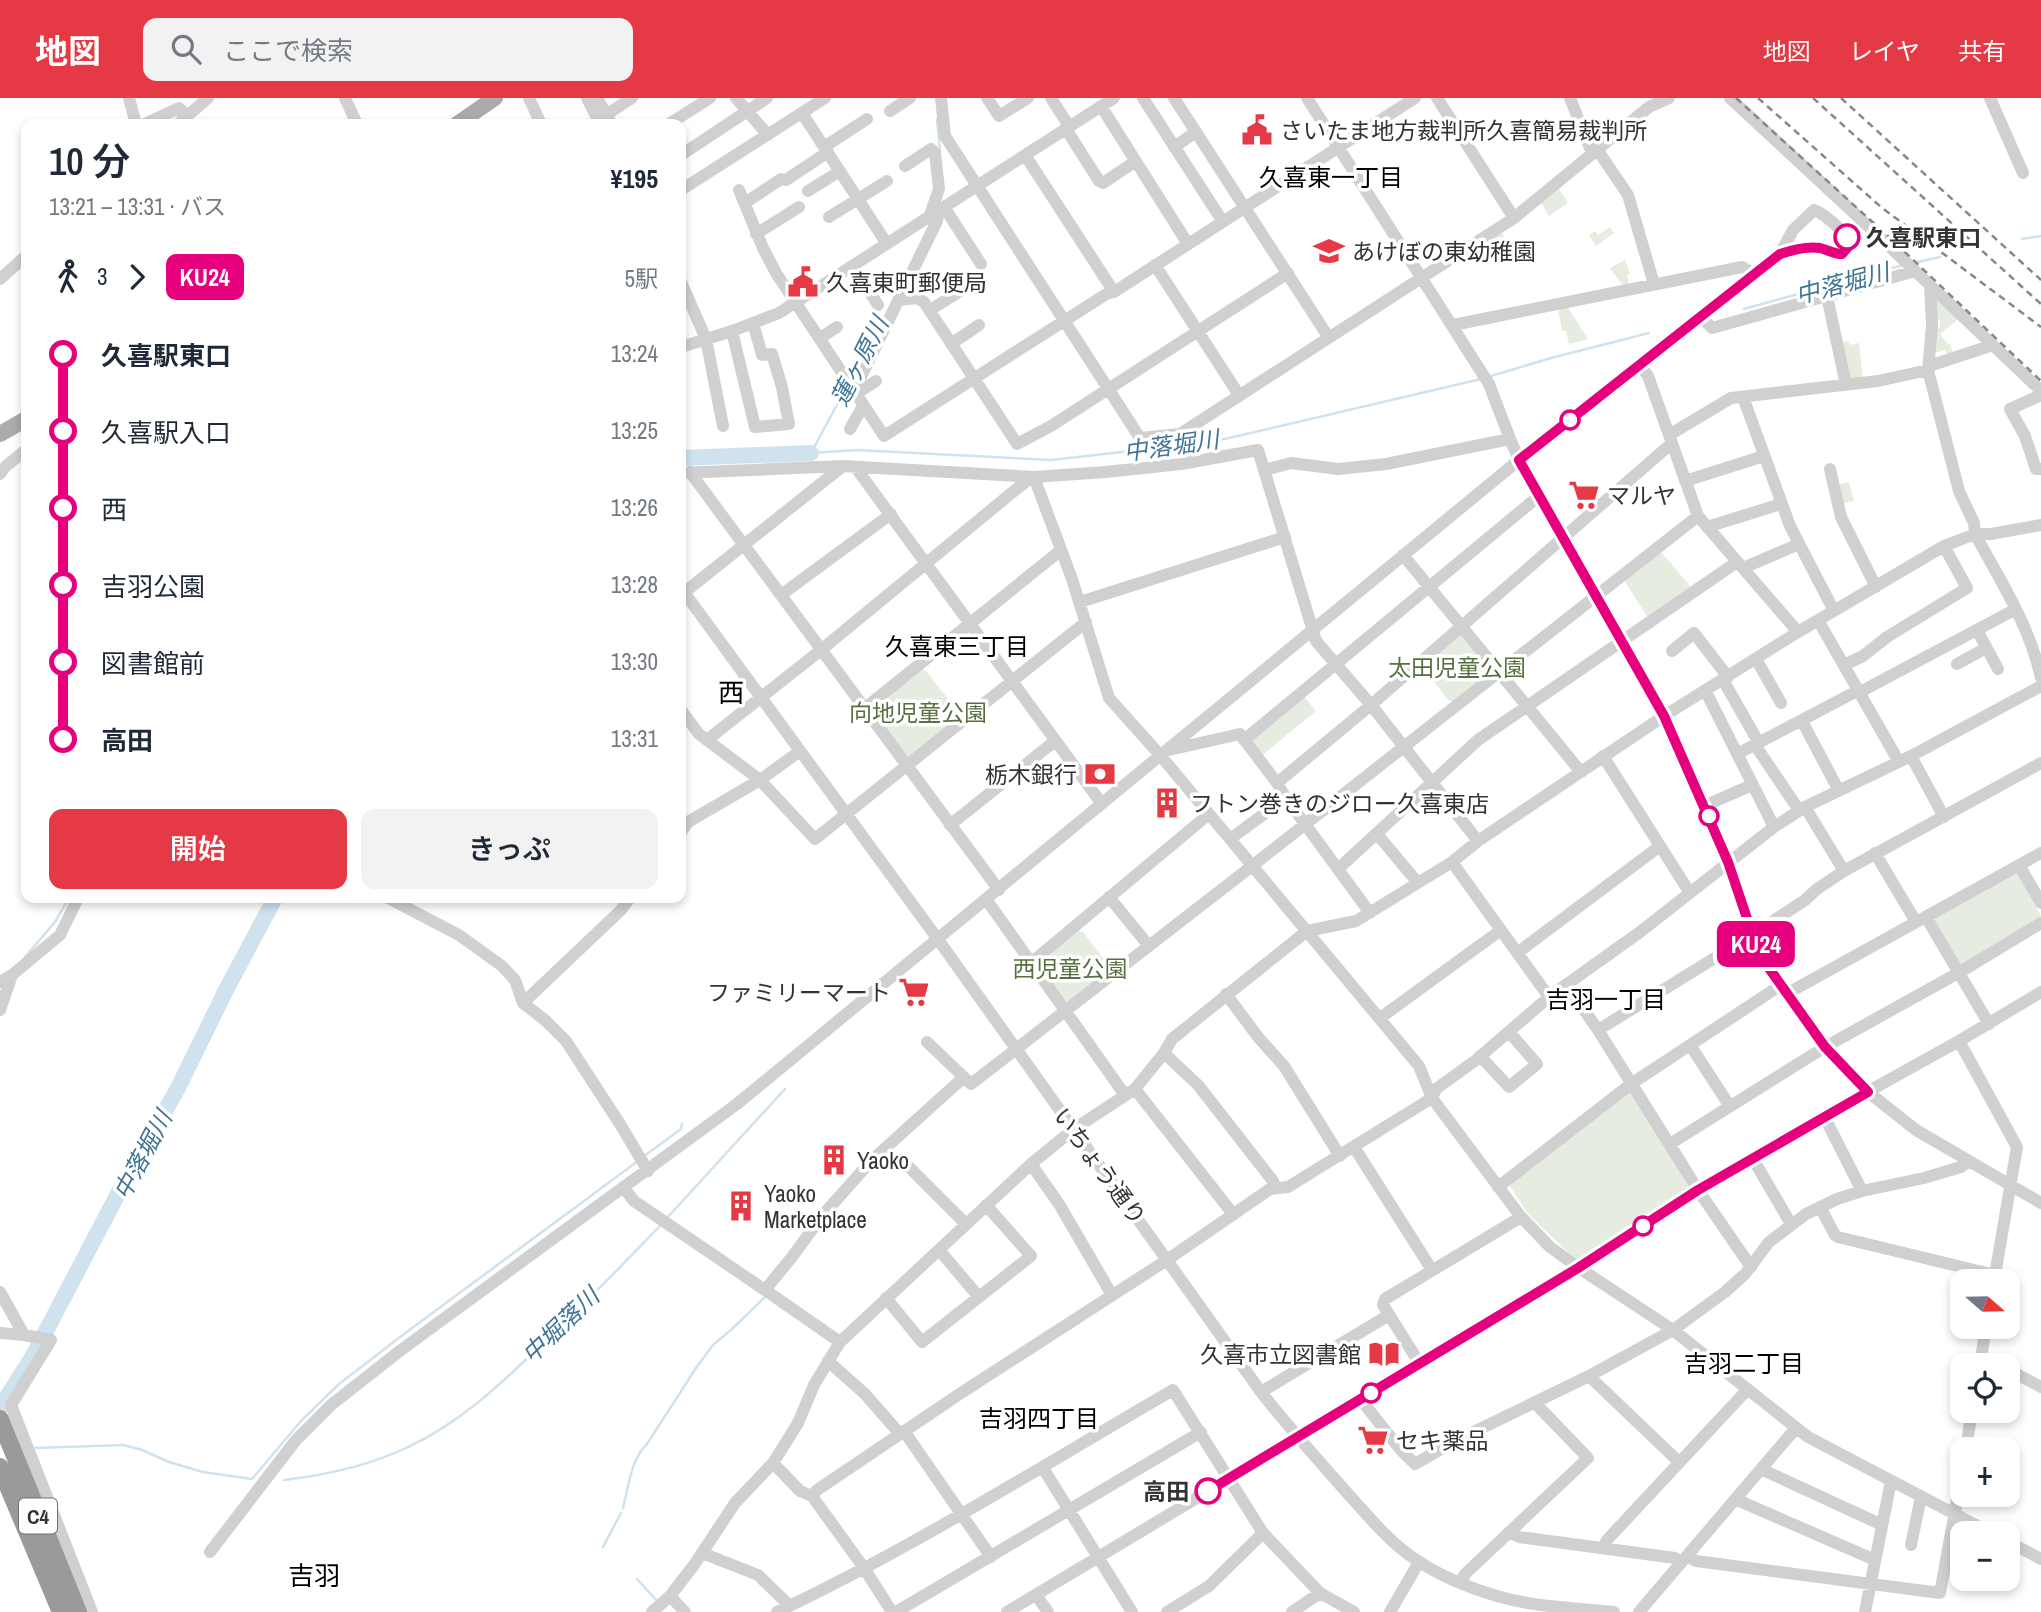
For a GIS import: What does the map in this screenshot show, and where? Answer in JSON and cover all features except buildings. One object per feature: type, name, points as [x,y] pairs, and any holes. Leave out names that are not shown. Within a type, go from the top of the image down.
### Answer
[{"type":"highway","name":"C4","points":[[0,1419],[78,1612]]},
{"type":"highway","name":"C4","points":[[0,1467],[61,1612]]},
{"type":"main road","points":[[467,119],[495,98]]},
{"type":"main road","points":[[0,434],[21,422]]},
{"type":"street","points":[[129,98],[135,119]]},
{"type":"street","points":[[160,119],[208,98]]},
{"type":"street","points":[[345,98],[355,119]]},
{"type":"street","points":[[528,98],[538,119]]},
{"type":"street","points":[[587,98],[603,119]]},
{"type":"street","points":[[597,98],[603,119]]},
{"type":"street","points":[[606,119],[632,98]]},
{"type":"street","points":[[677,119],[710,98]]},
{"type":"street","points":[[736,98],[768,135]]},
{"type":"street","points":[[686,152],[767,98]]},
{"type":"street","points":[[686,187],[825,98]]},
{"type":"street","points":[[890,111],[910,98]]},
{"type":"street","points":[[941,98],[945,136],[1140,439],[1180,434],[1329,338],[1514,218],[1649,107],[1669,98]]},
{"type":"street","points":[[987,98],[999,116],[1028,98]]},
{"type":"street","points":[[1051,98],[1099,181],[1103,183],[1136,161]]},
{"type":"street","points":[[686,345],[732,331],[797,303],[1114,98]]},
{"type":"street","points":[[1143,98],[1223,222]]},
{"type":"street","points":[[1174,98],[1329,338]]},
{"type":"street","points":[[1307,98],[1489,384],[1519,460],[1664,716],[1728,862],[1759,954],[1825,1047],[1868,1092],[1916,1130],[2041,1203]]},
{"type":"street","points":[[738,190],[776,273],[884,436],[1415,98]]},
{"type":"street","points":[[1437,98],[1514,218]]},
{"type":"street","points":[[1570,98],[1590,148],[1601,155],[1628,195],[1654,284]]},
{"type":"street","points":[[1730,98],[2041,393],[2010,409],[2025,436],[2036,469],[2041,469]]},
{"type":"street","points":[[1990,98],[2023,173]]},
{"type":"street","points":[[1101,106],[1188,244]]},
{"type":"street","points":[[802,113],[887,244]]},
{"type":"street","points":[[745,203],[784,179],[867,119]]},
{"type":"street","points":[[1174,147],[1196,132]]},
{"type":"street","points":[[852,389],[937,221],[939,189],[935,153],[931,149],[905,166]]},
{"type":"street","points":[[1025,155],[1114,292]]},
{"type":"street","points":[[808,191],[840,172]]},
{"type":"street","points":[[829,217],[887,180]]},
{"type":"street","points":[[756,234],[799,206]]},
{"type":"street","points":[[210,1552],[296,1440],[331,1405],[412,1342],[737,1104],[1519,460],[1780,254],[1816,248],[1839,254],[1844,252],[1849,243],[1847,237],[1820,212],[1814,210],[1793,230],[1780,254]]},
{"type":"street","points":[[938,211],[981,264]]},
{"type":"street","points":[[0,279],[21,260]]},
{"type":"street","points":[[1155,265],[1239,395]]},
{"type":"street","points":[[853,266],[878,305]]},
{"type":"street","points":[[1453,325],[1742,267],[1754,274]]},
{"type":"street","points":[[1701,317],[1712,328],[1914,270]]},
{"type":"street","points":[[899,300],[917,298],[924,302],[1017,444],[1051,426],[1288,273]]},
{"type":"street","points":[[1930,285],[1932,325],[1929,368],[1959,491],[1974,523],[1975,534],[2016,609],[2033,647],[2041,678]]},
{"type":"street","points":[[930,310],[967,287]]},
{"type":"street","points":[[686,293],[706,339],[723,426]]},
{"type":"street","points":[[1827,296],[1846,385]]},
{"type":"street","points":[[732,331],[755,427],[789,424],[772,355],[762,355],[753,323]]},
{"type":"street","points":[[951,344],[979,326]]},
{"type":"street","points":[[820,338],[837,327]]},
{"type":"street","points":[[1277,783],[1371,705],[1563,537],[1670,439],[1731,398],[1878,381],[1929,368],[1993,345]]},
{"type":"street","points":[[1640,365],[1648,376],[1698,516],[1798,632]]},
{"type":"street","points":[[852,389],[876,381]]},
{"type":"street","points":[[1743,397],[1781,504],[1834,611]]},
{"type":"street","points":[[850,429],[863,406]]},
{"type":"street","points":[[1264,470],[1291,463],[1338,469],[1386,464],[1510,439]]},
{"type":"street","points":[[686,473],[850,467],[1033,477],[1181,464],[1258,450],[1316,641],[1371,705],[1478,841]]},
{"type":"street","points":[[0,474],[21,454]]},
{"type":"street","points":[[1685,481],[1764,456]]},
{"type":"street","points":[[850,467],[891,514],[1102,804]]},
{"type":"street","points":[[686,589],[850,467]]},
{"type":"street","points":[[1830,469],[1841,517],[1876,587]]},
{"type":"street","points":[[686,474],[781,595],[999,890]]},
{"type":"street","points":[[1033,477],[1080,602],[1109,698],[1163,753],[1209,814],[1419,1066],[1432,1098],[1521,1217],[1550,1247],[1673,1329],[1808,1437],[1968,1521]]},
{"type":"street","points":[[708,740],[1033,477]]},
{"type":"street","points":[[1244,740],[1539,496]]},
{"type":"street","points":[[1707,527],[1781,504]]},
{"type":"street","points":[[781,595],[891,514]]},
{"type":"street","points":[[928,1042],[971,1084],[1698,516]]},
{"type":"street","points":[[652,1612],[670,1596],[735,1503],[773,1463],[798,1423],[814,1385],[840,1342],[1031,1164],[1074,1129],[1130,1092],[1164,1053],[1172,1039],[1226,994],[1307,931],[1356,921],[1370,913],[1451,862],[1664,716],[1798,632],[1944,546],[1975,534],[1991,534],[2041,525]]},
{"type":"street","points":[[1080,602],[1285,537]]},
{"type":"street","points":[[1338,869],[1478,740],[1740,565],[1799,544]]},
{"type":"street","points":[[1844,664],[1863,656],[1888,637],[1967,588],[1944,546]]},
{"type":"street","points":[[863,709],[1061,550]]},
{"type":"street","points":[[1403,555],[1581,772]]},
{"type":"street","name":"いちょう通り","points":[[686,597],[847,814],[1261,1392],[1374,1522],[1419,1562],[1460,1583],[1509,1599],[1614,1612]]},
{"type":"street","points":[[1738,754],[2016,609]]},
{"type":"street","points":[[1818,620],[1899,762]]},
{"type":"street","points":[[686,717],[699,734],[760,780],[816,839],[1086,622]]},
{"type":"street","points":[[1977,630],[1998,669]]},
{"type":"street","points":[[1672,651],[1694,633],[1725,678],[1757,744],[1844,871]]},
{"type":"street","points":[[1957,664],[1986,648]]},
{"type":"street","points":[[1756,659],[1781,704]]},
{"type":"street","points":[[812,1496],[902,1433],[1275,1187],[1288,1187],[1432,1098],[1436,1089],[1480,1056],[1549,997],[1640,932],[1802,808],[1899,762],[2041,686]]},
{"type":"street","points":[[1705,690],[1774,827]]},
{"type":"street","points":[[1802,720],[1838,789]]},
{"type":"street","points":[[1163,753],[1240,734],[1370,913]]},
{"type":"street","points":[[950,825],[1055,741]]},
{"type":"street","points":[[686,825],[760,780],[800,751]]},
{"type":"street","points":[[1912,755],[1944,817]]},
{"type":"street","points":[[1603,756],[1689,893]]},
{"type":"street","points":[[1598,1030],[1752,935],[1844,871],[2041,763]]},
{"type":"street","points":[[1704,806],[1752,785]]},
{"type":"street","points":[[1230,839],[1286,799]]},
{"type":"street","points":[[1032,962],[1209,814]]},
{"type":"street","points":[[1377,834],[1418,883]]},
{"type":"street","points":[[1517,953],[1660,846]]},
{"type":"street","points":[[1875,853],[1960,972],[1989,1024]]},
{"type":"street","points":[[1498,1187],[1630,1084],[1690,1045],[1785,989],[2041,853]]},
{"type":"street","points":[[1451,862],[1549,997]]},
{"type":"street","points":[[2019,865],[2041,903]]},
{"type":"street","points":[[1109,897],[1149,946]]},
{"type":"street","points":[[986,899],[1065,1012],[1233,1214]]},
{"type":"street","points":[[0,982],[60,935],[76,903]]},
{"type":"street","points":[[398,903],[459,935],[502,966],[515,980],[523,1003],[566,1041],[648,1171]]},
{"type":"street","points":[[523,1003],[626,903]]},
{"type":"street","points":[[1670,1143],[1825,1047],[1960,972],[2041,923]]},
{"type":"street","points":[[1380,1018],[1501,930]]},
{"type":"street","points":[[0,1010],[12,975]]},
{"type":"street","points":[[1567,985],[1698,1190],[1751,1267]]},
{"type":"street","points":[[1007,1612],[1578,1268],[1698,1190],[2041,992]]},
{"type":"street","points":[[1226,994],[1284,1066],[1340,1156]]},
{"type":"street","points":[[1480,1056],[1509,1087],[1537,1064],[1509,1032]]},
{"type":"street","points":[[1959,1041],[2015,1144],[2017,1153],[1996,1269]]},
{"type":"street","points":[[1690,1045],[1729,1105]]},
{"type":"street","points":[[1164,1053],[1198,1085],[1275,1187]]},
{"type":"street","points":[[765,1290],[822,1216],[871,1161],[964,1077]]},
{"type":"street","points":[[1824,1116],[1862,1191]]},
{"type":"street","points":[[1354,1147],[1432,1270]]},
{"type":"street","points":[[1753,1158],[1791,1224]]},
{"type":"street","points":[[1361,1400],[1415,1464],[1455,1441],[1589,1376],[1673,1329],[1725,1292],[1751,1267],[1769,1242],[1791,1224],[1820,1207],[1862,1191],[1936,1175],[1961,1167],[1969,1161]]},
{"type":"street","points":[[1031,1164],[1059,1204],[1112,1295]]},
{"type":"street","points":[[907,1165],[966,1224]]},
{"type":"street","points":[[624,1188],[634,1201],[840,1342]]},
{"type":"street","points":[[886,1298],[922,1342],[1031,1256],[986,1205]]},
{"type":"street","points":[[1820,1207],[1838,1237],[1960,1269]]},
{"type":"street","points":[[1420,1364],[1383,1305],[1385,1299],[1521,1217]]},
{"type":"street","points":[[939,1250],[979,1297]]},
{"type":"street","points":[[0,1293],[29,1336]]},
{"type":"street","points":[[1261,1392],[1389,1315]]},
{"type":"street","points":[[0,1333],[51,1340],[11,1405],[92,1612]]},
{"type":"street","points":[[828,1362],[865,1394],[902,1433],[991,1557]]},
{"type":"street","points":[[1589,1376],[1679,1462]]},
{"type":"street","points":[[2020,1376],[2041,1387]]},
{"type":"street","points":[[777,1612],[864,1568],[1043,1468],[1173,1390],[1263,1533],[1320,1593],[1354,1612]]},
{"type":"street","points":[[1604,1548],[1607,1540],[1747,1390]]},
{"type":"street","points":[[1460,1583],[1465,1574],[1588,1458],[1535,1403]]},
{"type":"street","points":[[1639,1612],[1796,1428]]},
{"type":"street","points":[[773,1463],[800,1491],[812,1496],[894,1612],[1070,1511],[1200,1432]]},
{"type":"street","points":[[1043,1468],[1132,1612]]},
{"type":"street","points":[[1761,1469],[1882,1525]]},
{"type":"street","points":[[1865,1612],[1891,1481]]},
{"type":"street","points":[[1911,1545],[1921,1497]]},
{"type":"street","points":[[1735,1499],[1875,1560]]},
{"type":"street","points":[[1509,1532],[1519,1537],[1940,1593],[1956,1507]]},
{"type":"street","points":[[1167,1612],[1209,1586],[1263,1533]]},
{"type":"street","points":[[2020,1548],[2041,1559]]},
{"type":"street","points":[[702,1553],[758,1575],[790,1606]]},
{"type":"street","points":[[1390,1612],[1419,1562]]},
{"type":"street","points":[[1292,1612],[1320,1593]]},
{"type":"street","points":[[1036,1595],[1048,1612]]},
{"type":"street","points":[[670,1596],[685,1612]]},
{"type":"green space","points":[[1557,186],[1568,203],[1549,216],[1540,201]]},
{"type":"green space","points":[[1610,227],[1614,233],[1596,246],[1589,235],[1595,231],[1598,235]]},
{"type":"green space","points":[[1501,231],[1507,241],[1491,252],[1483,242]]},
{"type":"green space","points":[[1625,260],[1630,274],[1627,276],[1629,285],[1623,286],[1610,268]]},
{"type":"green space","points":[[1935,296],[1958,319],[1940,334],[1950,344],[1954,356],[1948,358],[1945,350],[1935,353],[1935,327],[1940,327],[1940,320],[1935,319]]},
{"type":"green space","points":[[1567,306],[1588,339],[1569,344],[1566,331],[1562,331],[1558,308]]},
{"type":"green space","points":[[1849,341],[1850,345],[1859,343],[1863,380],[1848,382],[1839,343]]},
{"type":"green space","points":[[1849,482],[1854,501],[1841,504],[1836,485]]},
{"type":"green space","points":[[1659,551],[1690,586],[1651,617],[1647,616],[1625,578]]},
{"type":"green space","name":"太田児童公園","points":[[1461,633],[1491,668],[1453,701],[1448,700],[1423,664]]},
{"type":"green space","name":"向地児童公園","points":[[919,669],[925,670],[960,714],[910,757],[906,756],[873,710]]},
{"type":"green space","points":[[1303,695],[1316,711],[1260,757],[1249,741]]},
{"type":"green space","points":[[2017,871],[2041,916],[1961,966],[1932,918]]},
{"type":"green space","name":"西児童公園","points":[[1078,931],[1083,932],[1109,969],[1066,1004],[1038,966]]},
{"type":"green space","points":[[1631,1091],[1690,1189],[1577,1261],[1528,1214],[1509,1185]]},
{"type":"waterway","name":"蓮ヶ原川","points":[[937,119],[940,151]]},
{"type":"waterway","name":"中落堀川","points":[[2022,239],[2041,236]]},
{"type":"waterway","name":"中落堀川","points":[[1913,263],[1940,257]]},
{"type":"waterway","name":"中落堀川","points":[[1744,309],[1903,265]]},
{"type":"waterway","name":"中落堀川","points":[[1491,376],[1649,333]]},
{"type":"waterway","name":"蓮ヶ原川","points":[[851,380],[865,355]]},
{"type":"waterway","name":"中落堀川","points":[[811,453],[856,450],[1051,460],[1211,442],[1481,379]]},
{"type":"waterway","name":"蓮ヶ原川","points":[[811,453],[846,388]]},
{"type":"waterway","name":"中落堀川","points":[[686,458],[811,453]]},
{"type":"waterway","points":[[25,957],[55,922],[66,903]]},
{"type":"waterway","name":"中落堀川","points":[[0,1408],[34,1354],[121,1188],[178,1088],[272,903]]},
{"type":"waterway","name":"中堀落川","points":[[667,1218],[785,1089]]},
{"type":"waterway","points":[[643,1157],[681,1129],[682,1124]]},
{"type":"waterway","points":[[34,1448],[123,1445],[203,1472],[252,1479],[301,1421],[339,1384],[638,1161]]},
{"type":"waterway","name":"中堀落川","points":[[284,1480],[331,1472],[378,1459],[426,1438],[461,1416],[509,1376],[660,1226]]},
{"type":"waterway","points":[[623,1508],[637,1458],[696,1368],[713,1345],[766,1296]]},
{"type":"waterway","points":[[603,1547],[621,1513]]},
{"type":"waterway","points":[[637,1579],[658,1602]]},
{"type":"railway","points":[[1736,98],[1889,237],[2041,381]]},
{"type":"railway","points":[[1758,98],[1881,207],[2041,327]]},
{"type":"railway","points":[[1813,98],[2041,304]]},
{"type":"railway","points":[[1841,98],[2041,280]]},
{"type":"bus line","name":"KU24","points":[[1208,1491],[1578,1268],[1698,1190],[1868,1092],[1825,1047],[1759,954],[1728,862],[1664,716],[1519,460],[1780,254],[1816,248],[1842,254],[1848,247],[1847,237]]},
{"type":"place","name":"さいたま地方裁判所久喜簡易裁判所","points":[[1257,130]]},
{"type":"place","name":"久喜駅東口","points":[[1847,237]]},
{"type":"place","name":"あけぼの東幼稚園","points":[[1329,251]]},
{"type":"place","name":"久喜東町郵便局","points":[[803,282]]},
{"type":"place","name":"マルヤ","points":[[1584,495]]},
{"type":"place","name":"栃木銀行","points":[[1100,774]]},
{"type":"place","name":"フトン巻きのジロー久喜東店","points":[[1167,803]]},
{"type":"place","name":"ファミリーマート","points":[[914,992]]},
{"type":"place","name":"Yaoko","points":[[834,1160]]},
{"type":"place","name":"Yaoko Marketplace","points":[[741,1206]]},
{"type":"place","name":"久喜市立図書館","points":[[1384,1354]]},
{"type":"place","name":"セキ薬品","points":[[1373,1440]]},
{"type":"place","name":"高田","points":[[1208,1491]]},
{"type":"district","name":"久喜東一丁目","points":[[1331,177]]},
{"type":"district","name":"久喜東三丁目","points":[[957,646]]},
{"type":"district","name":"西","points":[[731,692]]},
{"type":"district","name":"吉羽一丁目","points":[[1606,999]]},
{"type":"district","name":"吉羽二丁目","points":[[1744,1363]]},
{"type":"district","name":"吉羽四丁目","points":[[1039,1418]]},
{"type":"district","name":"吉羽","points":[[314,1575]]}]
